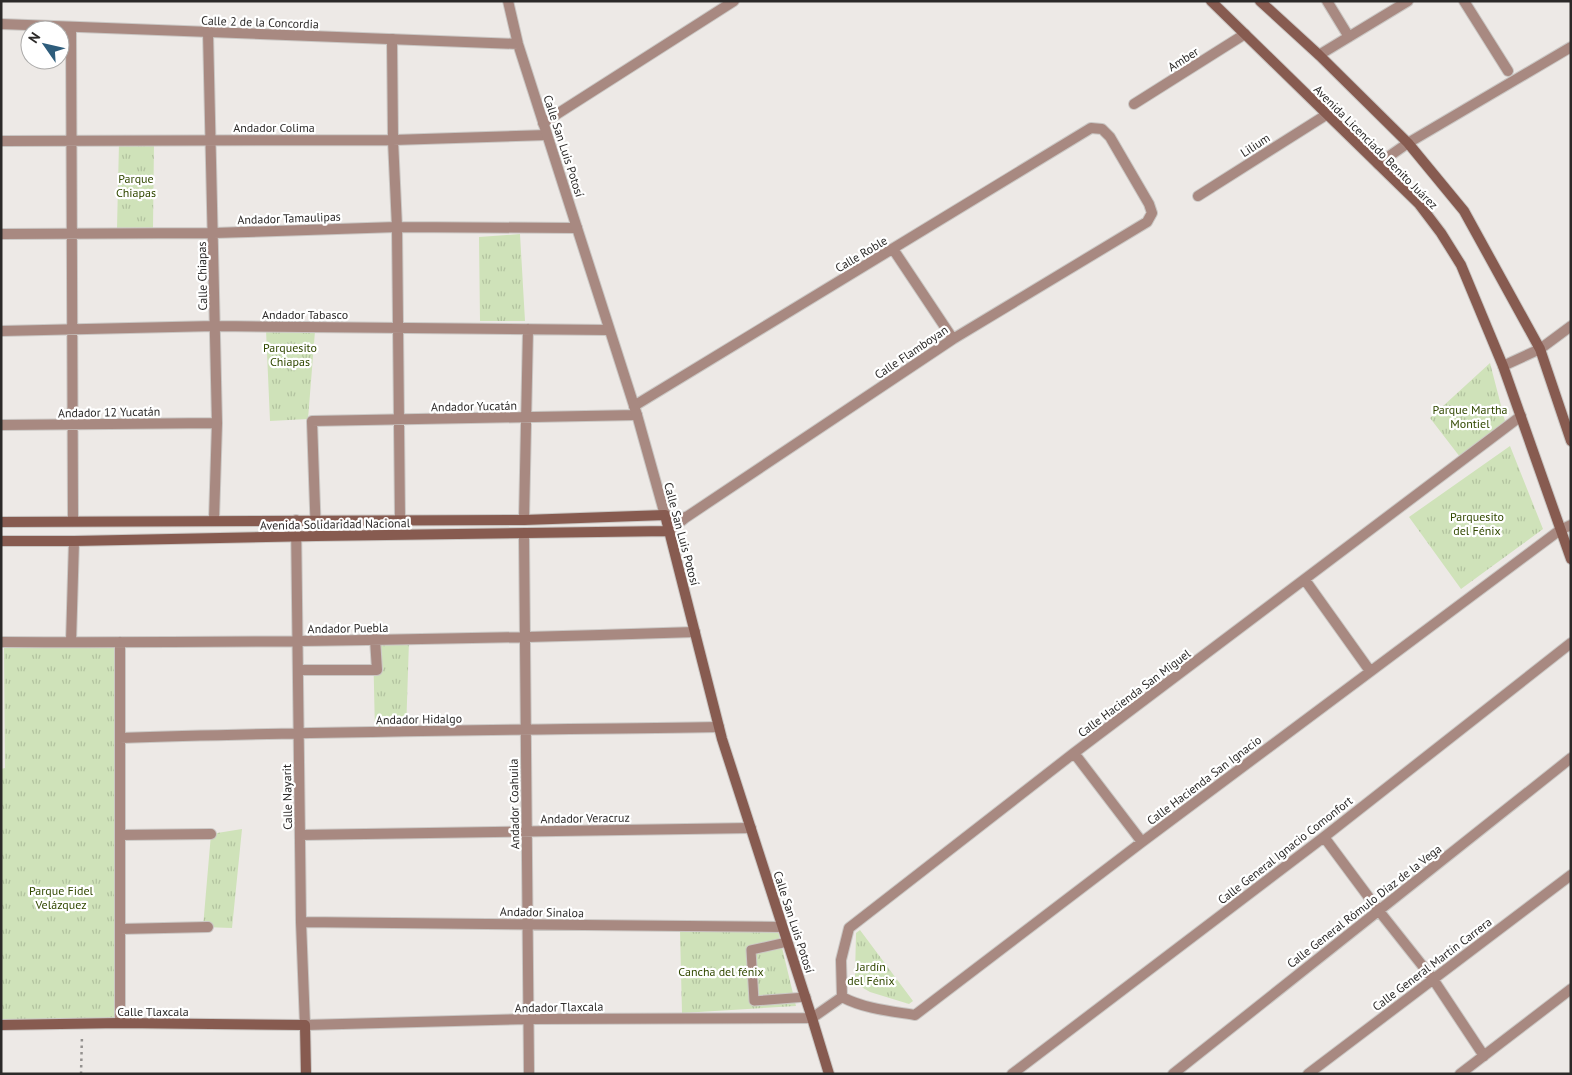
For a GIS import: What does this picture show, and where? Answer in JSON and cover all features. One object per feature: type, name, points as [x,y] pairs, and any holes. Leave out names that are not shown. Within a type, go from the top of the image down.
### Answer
[{"type":"main road","name":"Avenida Licenciado Benito Juárez","points":[[1211,1],[1419,204],[1441,232],[1461,265],[1503,366],[1571,559]]},
{"type":"main road","name":"Avenida Licenciado Benito Juárez","points":[[1260,1],[1320,56],[1408,143],[1464,211],[1540,349],[1571,440]]},
{"type":"main road","name":"Avenida Solidaridad Nacional","points":[[1,522],[73,520],[524,520],[665,515]]},
{"type":"main road","name":"Calle San Luis Potosí","points":[[665,515],[719,727],[829,1074]]},
{"type":"main road","name":"Avenida Solidaridad Nacional","points":[[1,541],[669,531]]},
{"type":"main road","name":"Calle Tlaxcala","points":[[1,1025],[120,1023],[306,1025]]},
{"type":"main road","name":"Calle Nayarit","points":[[306,1025],[306,1074]]},
{"type":"street","name":"Calle San Luis Potosí","points":[[508,1],[518,44],[635,411],[665,515]]},
{"type":"street","points":[[543,123],[734,1]]},
{"type":"street","points":[[1328,1],[1349,37]]},
{"type":"street","points":[[1320,56],[1408,1]]},
{"type":"street","points":[[1464,1],[1508,71]]},
{"type":"street","name":"Calle 2 de la Concordia","points":[[1,24],[518,44]]},
{"type":"street","points":[[71,27],[73,520]]},
{"type":"street","name":"Calle Chiapas","points":[[208,32],[217,423],[214,520]]},
{"type":"street","name":"Amber","points":[[1134,104],[1245,34]]},
{"type":"street","points":[[392,39],[393,140],[397,227],[400,520]]},
{"type":"street","points":[[1378,164],[1408,143],[1571,46]]},
{"type":"street","name":"Lilium","points":[[1198,196],[1326,115]]},
{"type":"street","name":"Calle Roble","points":[[635,411],[893,249],[1091,128],[1102,129]]},
{"type":"street","name":"Calle Flamboyan","points":[[669,531],[685,518],[953,339],[1147,222],[1152,213],[1150,204],[1115,146],[1102,129]]},
{"type":"street","name":"Andador Colima","points":[[1,141],[393,140],[547,135]]},
{"type":"street","name":"Andador Tamaulipas","points":[[1,234],[214,233],[397,227],[577,228]]},
{"type":"street","points":[[893,249],[953,339]]},
{"type":"street","name":"Andador Tabasco","points":[[1,331],[215,326],[609,330]]},
{"type":"street","points":[[1503,366],[1540,349],[1571,326]]},
{"type":"street","points":[[524,520],[528,329]]},
{"type":"street","name":"Andador Yucatán","points":[[315,520],[312,421],[527,418],[635,411]]},
{"type":"street","name":"Calle Hacienda San Miguel","points":[[842,997],[841,960],[849,928],[1074,753],[1521,416]]},
{"type":"street","name":"Andador 12 Yucatán","points":[[1,425],[217,423]]},
{"type":"street","points":[[665,515],[685,518]]},
{"type":"street","name":"Calle Nayarit","points":[[296,520],[301,922],[306,1025]]},
{"type":"street","points":[[315,520],[316,536]]},
{"type":"street","name":"Calle Hacienda San Ignacio","points":[[842,997],[855,1004],[878,1010],[915,1015],[1370,671],[1560,530],[1571,525]]},
{"type":"street","name":"Andador Coahuila","points":[[524,534],[529,1074]]},
{"type":"street","points":[[70,642],[74,541]]},
{"type":"street","points":[[1305,580],[1370,671]]},
{"type":"street","name":"Andador Puebla","points":[[1,642],[524,638],[695,632]]},
{"type":"street","points":[[298,670],[377,670],[375,639]]},
{"type":"street","points":[[120,642],[120,1023]]},
{"type":"street","name":"Calle General Ignacio Comonfort","points":[[1012,1074],[1324,837],[1571,643]]},
{"type":"street","name":"Andador Hidalgo","points":[[120,738],[298,732],[719,727]]},
{"type":"street","points":[[1074,753],[1142,842]]},
{"type":"street","name":"Calle General Rómulo Díaz de la Vega","points":[[1173,1074],[1571,758]]},
{"type":"street","name":"Andador Veracruz","points":[[300,835],[751,828]]},
{"type":"street","points":[[120,834],[211,834]]},
{"type":"street","points":[[1324,837],[1433,979],[1484,1056]]},
{"type":"street","name":"Calle General Martín Carrera","points":[[1308,1074],[1571,875]]},
{"type":"street","name":"Andador Sinaloa","points":[[301,922],[782,927]]},
{"type":"street","points":[[120,929],[208,927]]},
{"type":"street","points":[[1460,1074],[1571,989]]},
{"type":"street","points":[[812,1018],[842,997]]},
{"type":"street","name":"Andador Tlaxcala","points":[[306,1025],[528,1019],[812,1018]]},
{"type":"lane","points":[[787,942],[751,950],[754,1001],[806,997]]},
{"type":"path","points":[[82,1024],[82,1074]]},
{"type":"green space","name":"Parque Chiapas","points":[[119,143],[154,143],[153,228],[117,228]]},
{"type":"green space","points":[[520,234],[525,321],[480,321],[479,237]]},
{"type":"green space","name":"Parquesito Chiapas","points":[[266,330],[315,331],[308,419],[270,421]]},
{"type":"green space","name":"Parque Martha Montiel","points":[[1490,363],[1505,421],[1460,457],[1430,418]]},
{"type":"green space","name":"Parquesito del Fénix","points":[[1510,446],[1543,529],[1461,589],[1409,517]]},
{"type":"green space","points":[[409,641],[406,732],[375,733],[373,642]]},
{"type":"green space","name":"Parque Fidel Velázquez","points":[[4,642],[120,642],[120,1023],[1,1025],[1,769],[5,768]]},
{"type":"green space","points":[[242,829],[232,928],[203,927],[211,834]]},
{"type":"green space","name":"Jardín del Fénix","points":[[860,930],[913,1001],[909,1004],[870,992],[858,985],[855,976],[856,933]]},
{"type":"green space","name":"Cancha del fénix","points":[[680,931],[778,931],[796,1006],[682,1013]]}]
